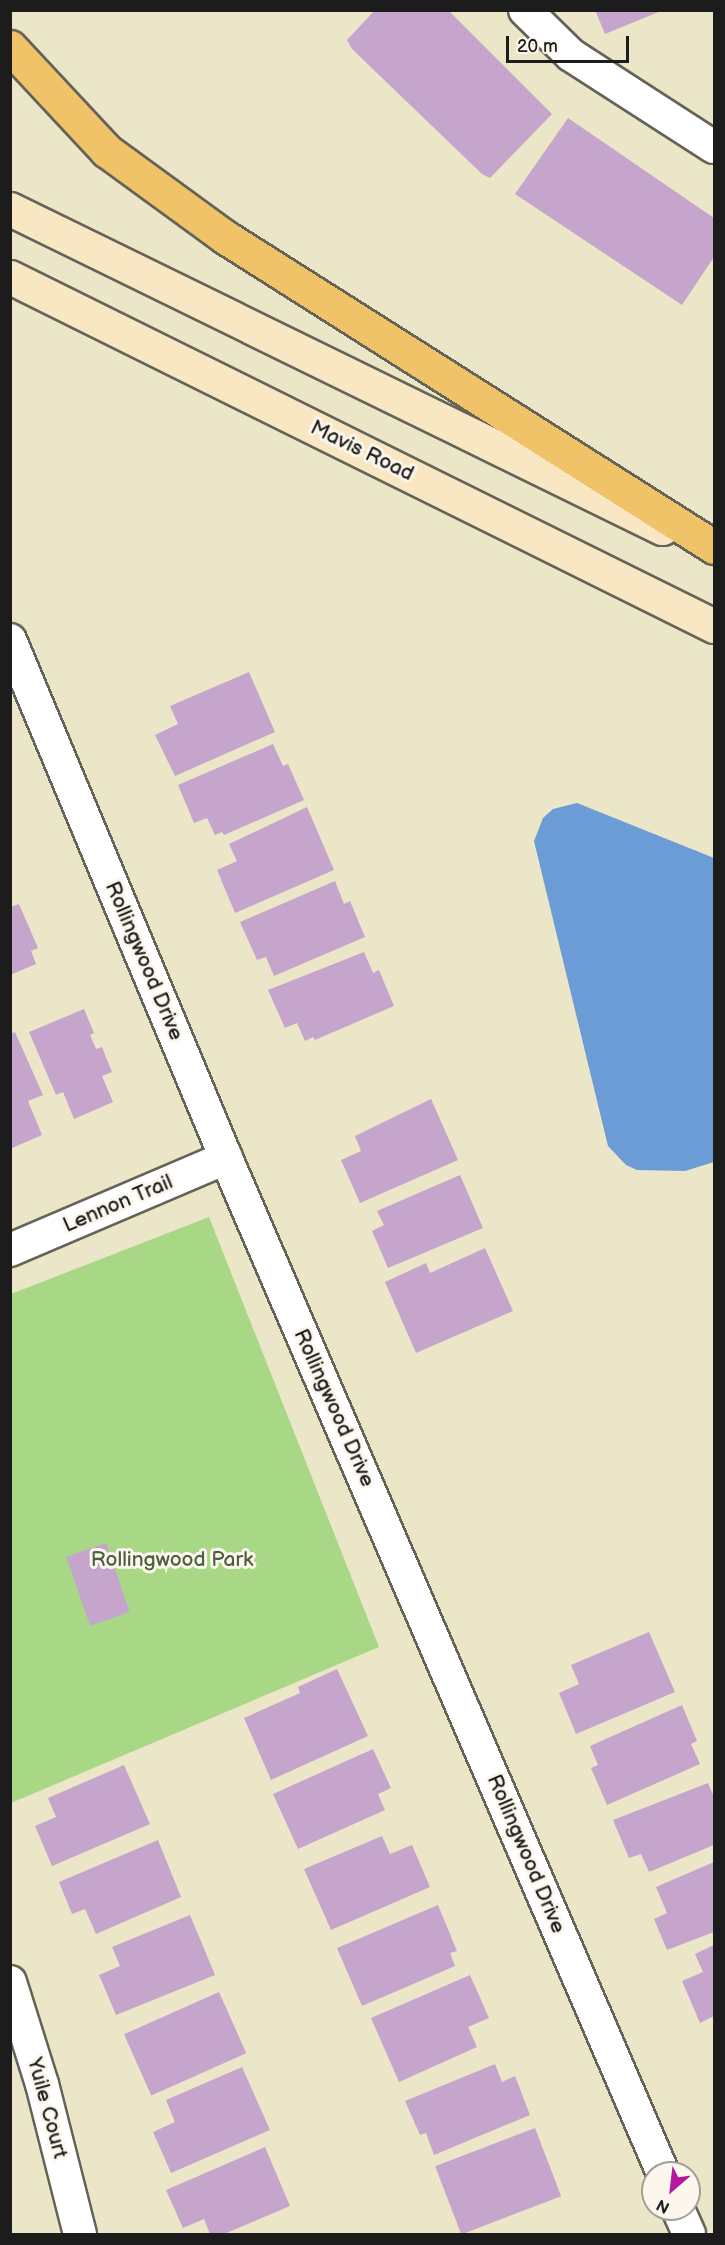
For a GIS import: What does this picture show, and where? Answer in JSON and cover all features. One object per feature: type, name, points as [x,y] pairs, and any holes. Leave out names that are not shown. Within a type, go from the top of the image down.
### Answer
[{"type":"highway","points":[[10,46],[107,151],[225,237],[714,547]]},
{"type":"main road","points":[[10,208],[714,553]]},
{"type":"main road","name":"Mavis Road","points":[[10,277],[714,626]]},
{"type":"street","points":[[525,10],[571,55],[714,147]]},
{"type":"street","name":"Rollingwood Drive","points":[[10,640],[226,1158],[658,2161]]},
{"type":"street","name":"Lennon Trail","points":[[10,1250],[226,1158]]},
{"type":"street","name":"Yuile Court","points":[[10,1982],[42,2084],[80,2235]]},
{"type":"street","points":[[683,2221],[689,2235]]},
{"type":"green space","name":"Rollingwood Park","points":[[209,1217],[379,1647],[11,1803],[11,1294]]},
{"type":"water","points":[[577,803],[714,858],[714,1162],[685,1171],[637,1170],[626,1165],[608,1146],[534,841],[543,818],[553,809]]},
{"type":"building","points":[[375,10],[448,10],[552,114],[490,178],[482,174],[352,49],[347,40]]},
{"type":"building","points":[[595,10],[661,10],[661,11],[605,34]]},
{"type":"building","points":[[568,118],[714,218],[714,257],[682,305],[515,194]]},
{"type":"building","points":[[249,672],[275,732],[175,776],[155,735],[178,724],[170,706]]},
{"type":"building","points":[[273,744],[283,766],[288,764],[304,800],[224,835],[222,832],[215,835],[207,818],[194,823],[178,785]]},
{"type":"building","points":[[307,807],[334,870],[235,913],[217,870],[237,861],[229,844]]},
{"type":"building","points":[[335,881],[344,904],[350,901],[365,937],[274,976],[266,957],[257,960],[240,922]]},
{"type":"building","points":[[19,904],[38,948],[31,951],[36,964],[10,975],[10,907]]},
{"type":"building","points":[[364,952],[373,973],[379,970],[394,1006],[315,1040],[313,1037],[305,1041],[297,1023],[285,1028],[268,990]]},
{"type":"building","points":[[84,1009],[94,1033],[90,1035],[96,1049],[102,1047],[112,1072],[102,1076],[113,1102],[74,1119],[63,1092],[56,1095],[29,1032]]},
{"type":"building","points":[[15,1032],[43,1095],[28,1101],[42,1135],[10,1149],[10,1034]]},
{"type":"building","points":[[431,1099],[458,1160],[360,1203],[341,1160],[361,1151],[355,1136]]},
{"type":"building","points":[[460,1175],[483,1228],[388,1268],[372,1231],[384,1225],[377,1211]]},
{"type":"building","points":[[485,1248],[513,1311],[416,1353],[385,1282],[426,1263],[430,1273]]},
{"type":"building","points":[[106,1543],[130,1612],[90,1626],[66,1557]]},
{"type":"building","points":[[649,1632],[675,1692],[576,1734],[559,1693],[579,1684],[571,1665]]},
{"type":"building","points":[[337,1669],[368,1736],[271,1780],[244,1718],[300,1693],[298,1687]]},
{"type":"building","points":[[682,1705],[697,1741],[691,1744],[700,1764],[607,1805],[591,1768],[598,1765],[590,1746]]},
{"type":"building","points":[[373,1749],[391,1788],[378,1794],[385,1810],[298,1849],[273,1794]]},
{"type":"building","points":[[124,1765],[150,1824],[52,1866],[35,1826],[56,1817],[48,1798]]},
{"type":"building","points":[[708,1783],[714,1797],[714,1845],[649,1872],[641,1854],[629,1858],[613,1820]]},
{"type":"building","points":[[382,1836],[390,1854],[412,1845],[430,1887],[331,1930],[304,1869]]},
{"type":"building","points":[[158,1840],[181,1897],[96,1934],[85,1909],[72,1914],[59,1882]]},
{"type":"building","points":[[714,1862],[714,1932],[667,1950],[654,1919],[667,1913],[656,1887]]},
{"type":"building","points":[[438,1905],[457,1951],[450,1953],[455,1966],[362,2006],[337,1948]]},
{"type":"building","points":[[190,1915],[215,1975],[116,2015],[99,1975],[120,1966],[112,1947]]},
{"type":"building","points":[[714,1945],[714,2016],[700,2023],[682,1981],[703,1972],[695,1954]]},
{"type":"building","points":[[470,1975],[489,2018],[468,2027],[477,2047],[399,2082],[371,2018]]},
{"type":"building","points":[[219,1992],[246,2053],[151,2096],[124,2034]]},
{"type":"building","points":[[495,2064],[502,2082],[515,2076],[530,2115],[434,2155],[426,2133],[420,2135],[405,2101]]},
{"type":"building","points":[[242,2067],[270,2130],[171,2173],[153,2132],[175,2122],[166,2100]]},
{"type":"building","points":[[535,2128],[561,2196],[461,2234],[435,2166]]},
{"type":"building","points":[[265,2147],[290,2206],[224,2234],[210,2234],[204,2219],[183,2228],[166,2190]]}]
